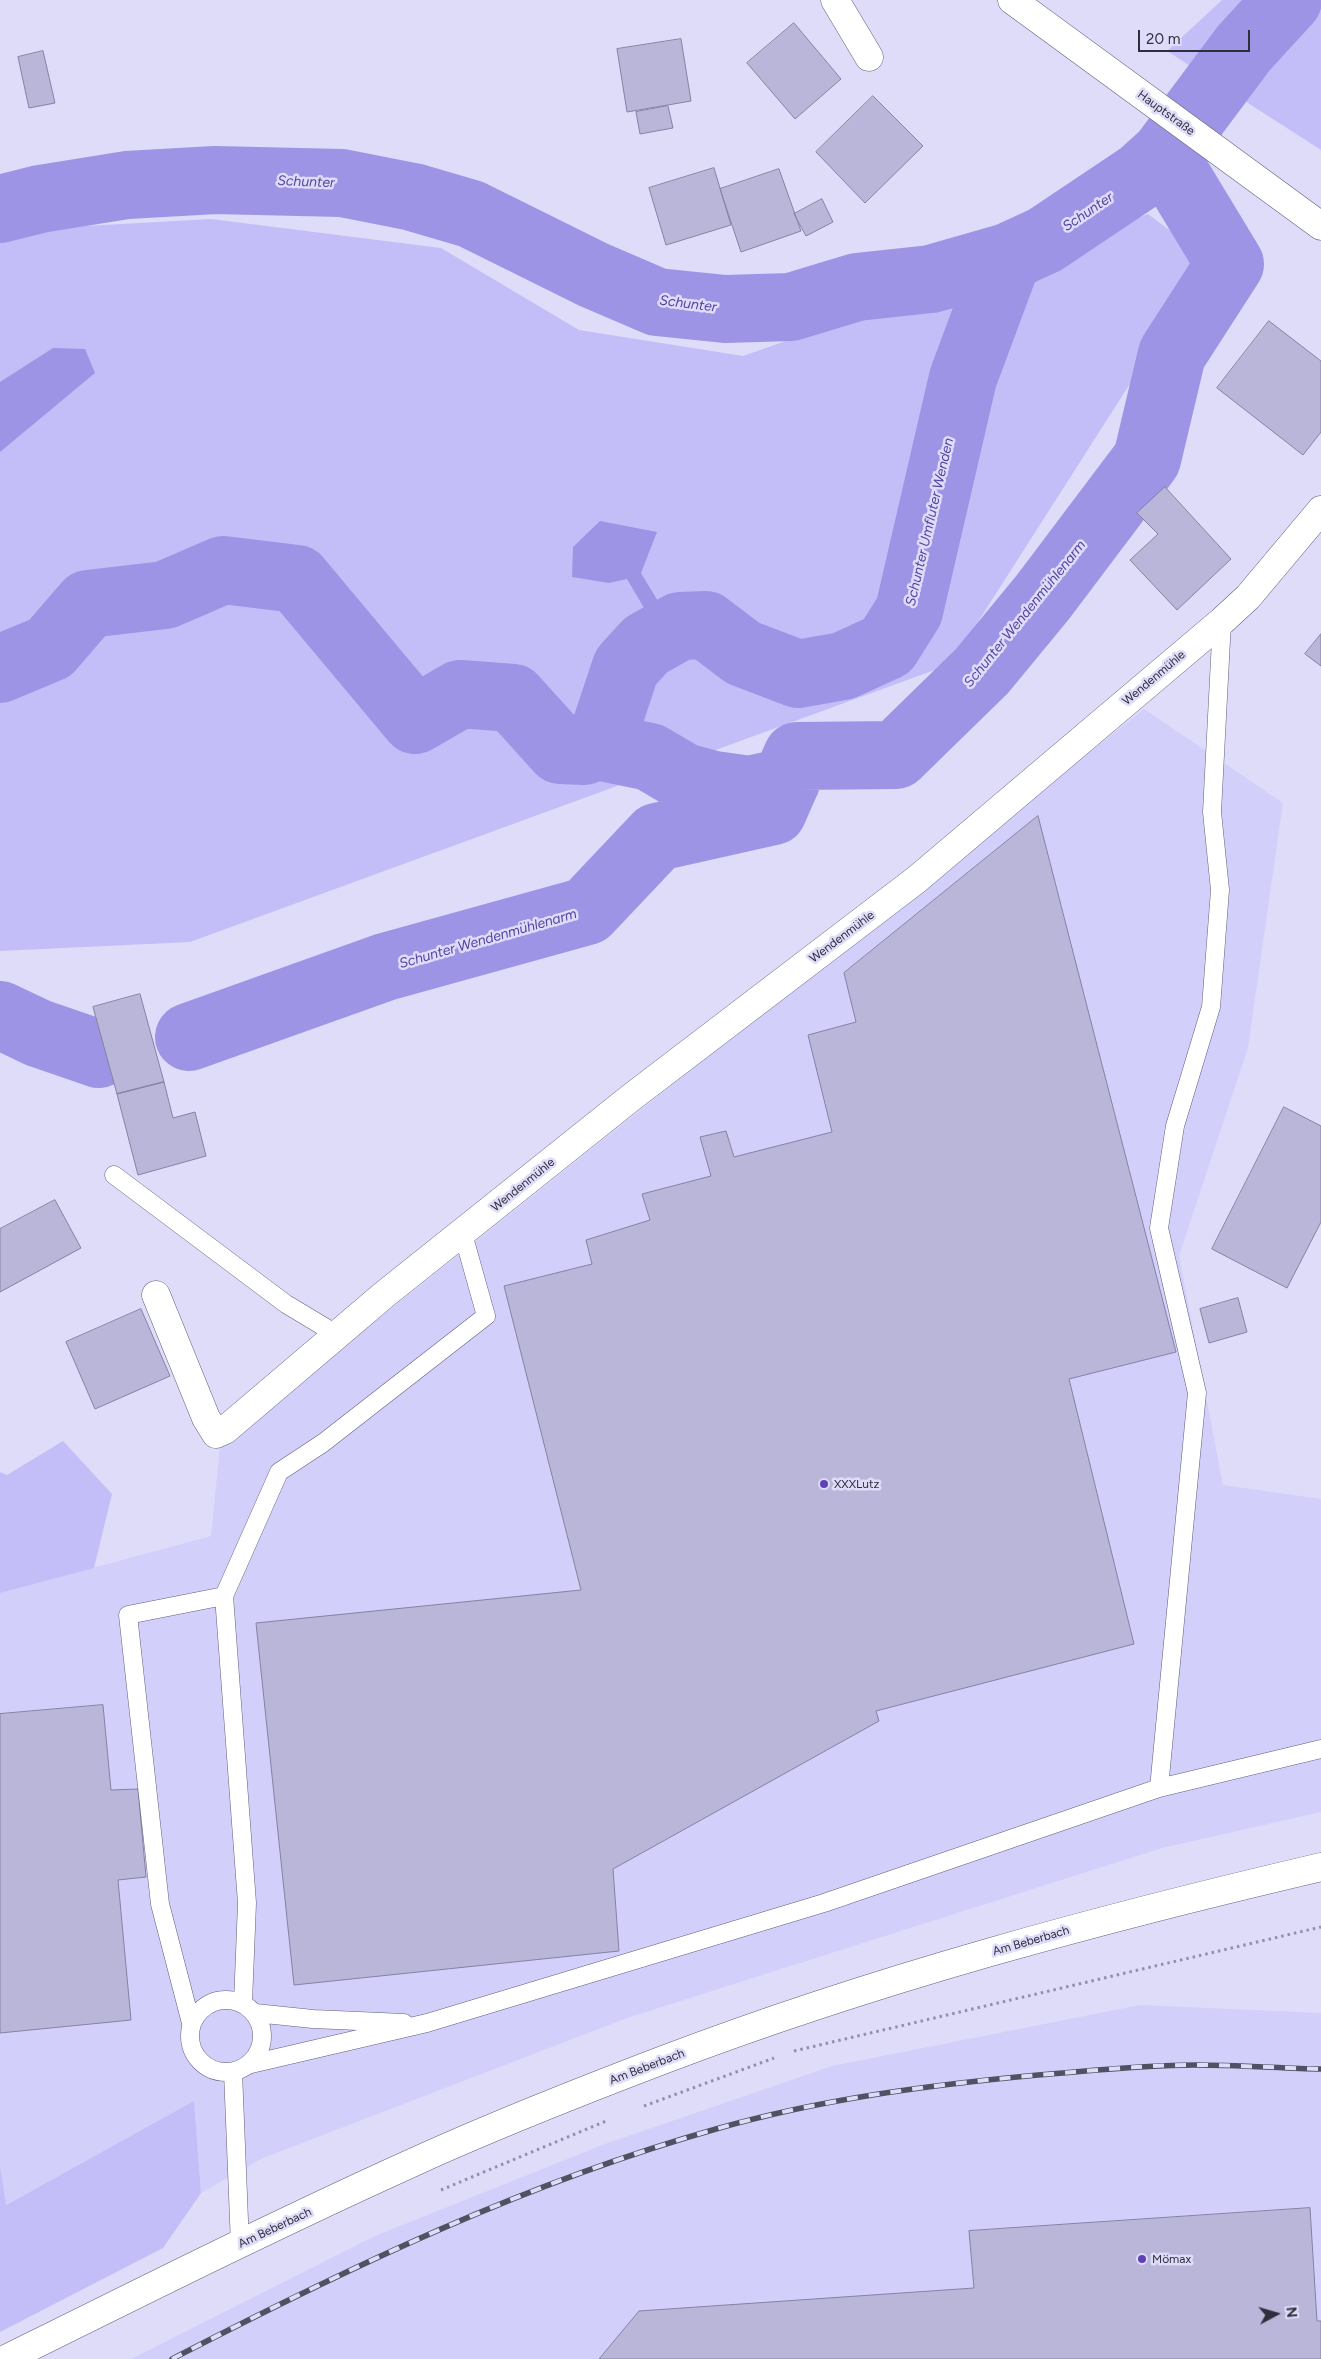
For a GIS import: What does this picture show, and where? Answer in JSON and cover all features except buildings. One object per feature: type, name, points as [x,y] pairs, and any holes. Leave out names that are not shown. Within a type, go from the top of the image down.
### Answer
[{"type":"main road","points":[[834,0],[869,56]]},
{"type":"main road","name":"Hauptstraße","points":[[1012,0],[1315,222]]},
{"type":"main road","name":"Wendenmühle","points":[[156,1295],[206,1418],[216,1434],[225,1430],[336,1334],[633,1096],[916,880],[1222,621],[1248,597],[1321,510]]},
{"type":"main road","name":"Am Beberbach","points":[[6,2359],[240,2244],[415,2161],[665,2060],[787,2016],[916,1974],[1058,1933],[1321,1867]]},
{"type":"lane","points":[[1159,1788],[1197,1393],[1159,1228],[1175,1126],[1211,1007],[1220,890],[1212,812],[1222,621]]},
{"type":"lane","points":[[114,1174],[286,1304],[336,1334]]},
{"type":"lane","points":[[251,2064],[261,2048],[263,2030],[249,2008],[247,1903],[224,1596],[279,1472],[323,1443],[486,1316],[462,1234]]},
{"type":"lane","points":[[224,1596],[128,1614],[160,1904],[191,2023],[189,2036],[191,2049],[198,2060],[208,2068],[220,2072],[233,2072],[251,2064],[427,2024],[824,1903],[1159,1788],[1321,1749]]},
{"type":"lane","points":[[191,2023],[200,2010],[213,2001],[228,1999],[249,2008],[313,2019],[427,2024]]},
{"type":"lane","points":[[233,2072],[240,2244]]},
{"type":"path","points":[[792,2052],[1321,1927]]},
{"type":"path","points":[[641,2107],[784,2055]]},
{"type":"path","points":[[433,2193],[614,2117]]},
{"type":"shaded area","points":[[1222,0],[1321,0],[1321,150],[1167,51]]},
{"type":"shaded area","points":[[1148,214],[1209,260],[951,664],[190,942],[0,951],[0,223],[68,227],[211,219],[441,248],[579,330],[743,356]]},
{"type":"shaded area","points":[[53,348],[85,349],[95,373],[0,452],[0,382]]},
{"type":"shaded area","points":[[600,521],[657,532],[641,573],[676,631],[660,635],[627,579],[609,583],[572,577],[573,547]]},
{"type":"shaded area","points":[[1144,709],[1283,803],[1248,1048],[1179,1256],[1223,1485],[1321,1499],[1321,1812],[1162,1848],[627,2018],[263,2158],[201,2193],[194,2102],[5,2205],[0,2166],[0,1593],[211,1536],[220,1445]]},
{"type":"shaded area","points":[[0,1003],[38,1033],[0,1041]]},
{"type":"shaded area","points":[[63,1441],[112,1494],[94,1568],[0,1593],[0,1472],[7,1475]]},
{"type":"shaded area","points":[[1140,2005],[1321,2013],[1321,2359],[131,2359],[375,2236],[605,2144],[832,2066]]},
{"type":"shaded area","points":[[194,2101],[201,2193],[163,2248],[0,2332],[0,2166],[6,2205]]},
{"type":"waterway","name":"Schunter","points":[[0,209],[40,199],[127,185],[215,180],[342,183],[413,197],[471,214],[594,275],[657,302],[725,309],[791,307],[857,287],[931,279],[1008,257],[1045,240],[1142,175],[1164,155],[1244,48],[1288,0]]},
{"type":"waterway","name":"Schunter Wendenmühlenarm","points":[[189,1037],[385,967],[587,911],[657,837],[773,811],[797,756],[896,755],[982,671],[1043,597],[1147,459],[1172,354],[1230,264],[1164,155]]},
{"type":"waterway","name":"Schunter Umfluter Wenden","points":[[0,669],[50,648],[88,604],[165,595],[223,570],[297,579],[415,720],[460,694],[513,698],[560,750],[584,751],[602,739],[626,667],[646,645],[680,626],[706,625],[743,653],[798,674],[843,666],[887,646],[909,611],[963,378],[1008,257]]},
{"type":"waterway","points":[[592,745],[650,757],[684,777],[714,785],[749,790],[786,782]]},
{"type":"waterway","name":"Schunter Wendenmühlenarm","points":[[0,1015],[38,1033],[99,1054]]},
{"type":"railway","points":[[172,2359],[304,2292],[438,2230],[575,2175],[645,2151],[756,2118],[876,2094],[956,2083],[1116,2068],[1226,2065],[1321,2069]]},
{"type":"place","name":"XXXLutz","points":[[824,1484]]},
{"type":"place","name":"Mömax","points":[[1142,2259]]}]
